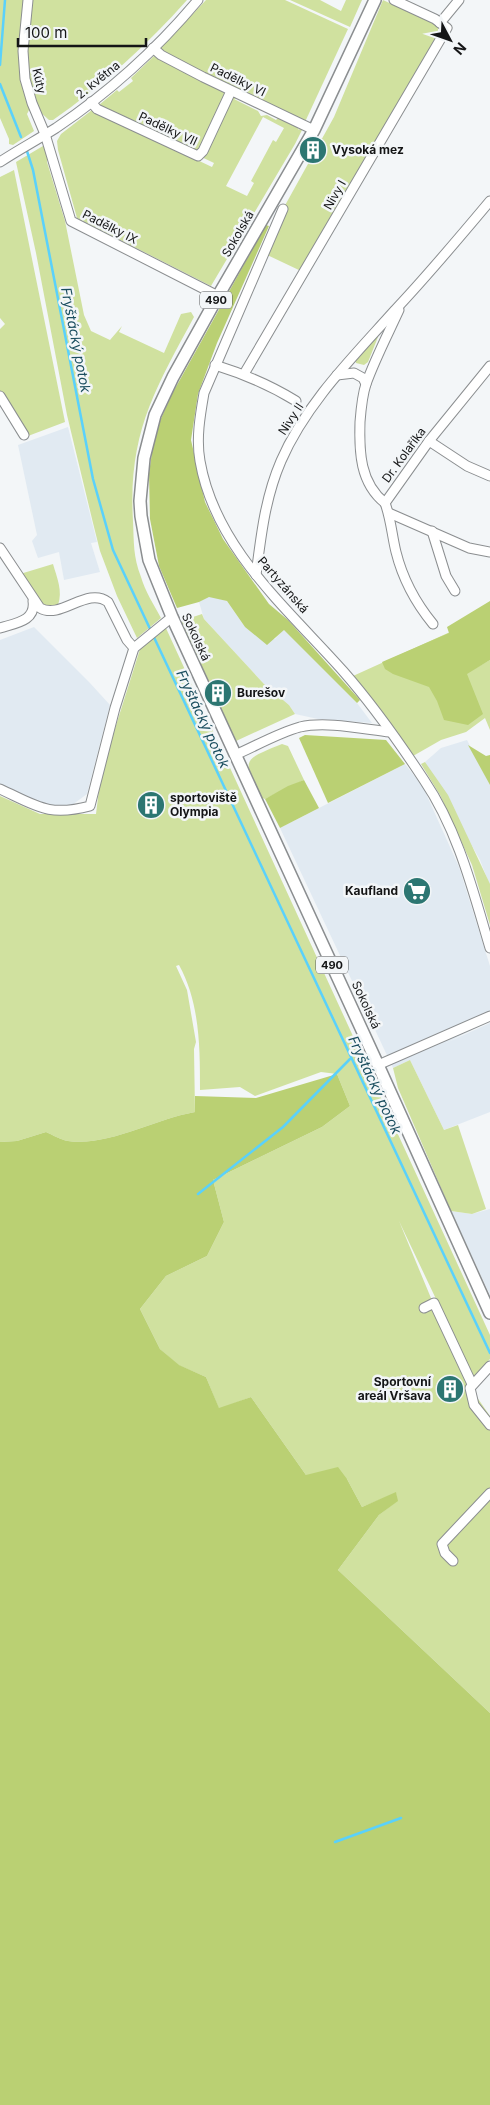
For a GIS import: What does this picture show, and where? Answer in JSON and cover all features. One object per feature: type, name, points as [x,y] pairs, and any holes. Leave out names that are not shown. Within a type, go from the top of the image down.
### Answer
[{"type":"main road","name":"Sokolská","points":[[375,0],[314,130],[218,296],[160,402],[150,429],[144,458],[140,500],[145,547],[167,620],[235,755],[490,1314]]},
{"type":"street","name":"Kúty","points":[[28,0],[23,51],[24,72],[32,103],[45,134]]},
{"type":"street","name":"2. května","points":[[0,162],[91,102],[153,48],[198,0]]},
{"type":"street","points":[[394,0],[443,26]]},
{"type":"street","name":"Nivy I","points":[[244,374],[459,0]]},
{"type":"street","name":"Padělky VI","points":[[153,48],[161,55],[231,91],[314,130]]},
{"type":"street","name":"Padělky VII","points":[[91,102],[97,109],[198,156],[204,151],[231,91]]},
{"type":"street","name":"Padělky IX","points":[[45,134],[73,223],[218,296]]},
{"type":"street","name":"Nivy II","points":[[256,575],[263,518],[271,487],[281,460],[303,421],[337,375],[490,201]]},
{"type":"street","name":"Partyzánská","points":[[283,209],[204,394],[199,422],[200,462],[212,502],[230,539],[256,575],[344,672],[426,782],[439,805],[464,864],[490,948]]},
{"type":"street","name":"Nivy II","points":[[385,503],[371,488],[360,456],[362,404],[366,384],[402,303]]},
{"type":"street","points":[[215,365],[244,374],[296,401]]},
{"type":"street","name":"Dr. Kolaříka","points":[[433,624],[417,604],[405,579],[396,552],[389,513],[385,503],[429,441],[490,366]]},
{"type":"street","points":[[337,375],[354,373],[363,378],[366,384]]},
{"type":"street","points":[[0,396],[24,435]]},
{"type":"street","points":[[429,441],[467,466],[490,476]]},
{"type":"street","points":[[389,513],[469,548],[490,552]]},
{"type":"street","points":[[432,531],[446,576],[455,591]]},
{"type":"street","points":[[0,548],[33,601],[42,610],[51,611],[95,598],[103,598],[110,605],[127,640],[137,644]]},
{"type":"street","points":[[0,628],[28,618],[34,610],[33,601]]},
{"type":"street","points":[[0,789],[47,810],[66,812],[90,806],[116,708],[137,644],[167,620]]},
{"type":"street","points":[[235,755],[286,732],[305,726],[390,732]]},
{"type":"street","points":[[378,1065],[490,1016]]},
{"type":"street","points":[[424,1308],[434,1303],[472,1384]]},
{"type":"street","points":[[488,1369],[472,1384],[470,1392],[474,1405],[490,1426]]},
{"type":"street","points":[[453,1561],[446,1553],[442,1544],[490,1493]]},
{"type":"shaded area","points":[[68,427],[97,542],[91,543],[100,572],[64,580],[59,552],[38,558],[32,541],[37,535],[18,445]]},
{"type":"shaded area","points":[[209,596],[227,601],[245,627],[275,639],[284,629],[357,703],[372,723],[318,719],[295,714],[289,705],[264,684],[204,619],[199,602]]},
{"type":"shaded area","points":[[34,627],[110,705],[87,794],[72,805],[46,805],[0,785],[0,640]]},
{"type":"shaded area","points":[[467,740],[490,785],[490,886],[480,860],[425,762],[441,748]]},
{"type":"shaded area","points":[[405,764],[423,787],[459,867],[490,966],[490,1021],[446,1043],[490,1023],[490,1112],[444,1130],[410,1060],[393,1068],[280,828]]},
{"type":"shaded area","points":[[490,1209],[490,1295],[451,1211],[472,1214]]},
{"type":"green space","points":[[0,0],[24,0],[20,68],[30,108],[27,114],[34,131],[13,145],[9,144],[9,139],[0,118]]},
{"type":"green space","points":[[30,0],[187,0],[140,49],[107,79],[53,120],[49,120],[38,110],[26,68]]},
{"type":"green space","points":[[206,0],[285,0],[348,29],[305,122],[158,51]]},
{"type":"green space","points":[[290,0],[320,0],[341,11],[346,0],[362,0],[350,27]]},
{"type":"green space","points":[[383,0],[432,23],[438,27],[438,34],[301,271],[263,253],[283,209],[334,117]]},
{"type":"green space","points":[[154,56],[240,98],[234,99],[258,111],[261,116],[267,115],[276,120],[278,118],[297,127],[299,130],[301,127],[303,128],[211,286],[77,218],[57,141],[61,134],[92,110],[212,167],[214,163],[101,109],[99,105],[117,90],[119,92],[133,81],[131,78]],"holes":[[[263,117],[284,128],[276,142],[273,140],[251,181],[254,183],[247,196],[226,186]]]},
{"type":"green space","points":[[43,146],[48,153],[47,162],[65,221],[84,315],[91,331],[110,340],[122,326],[119,332],[164,353],[181,314],[191,312],[194,317],[156,391],[140,438],[135,463],[133,490],[135,556],[145,587],[161,618],[137,638],[117,596],[100,551],[67,415],[36,253],[16,162]]},
{"type":"green space","points":[[14,170],[65,422],[28,436],[0,392],[0,329],[5,324],[0,318],[0,177]]},
{"type":"green space","points":[[266,225],[269,226],[217,343],[198,394],[191,440],[205,502],[223,539],[269,604],[288,620],[360,700],[357,703],[284,630],[267,645],[245,627],[227,601],[209,597],[177,608],[159,566],[150,519],[149,473],[155,432],[172,394]]},
{"type":"green space","points":[[380,332],[368,362],[364,365],[356,363],[355,359]]},
{"type":"green space","points":[[53,564],[60,595],[58,605],[46,608],[38,603],[20,574]]},
{"type":"green space","points":[[490,601],[490,660],[467,674],[483,714],[468,725],[444,720],[429,687],[393,674],[385,669],[382,662],[449,633],[447,627]]},
{"type":"green space","points":[[202,614],[204,619],[264,684],[289,705],[295,714],[236,741],[181,621]]},
{"type":"green space","points":[[165,626],[490,1335],[490,1359],[473,1377],[399,1221],[465,1380],[490,1416],[490,1713],[338,1570],[379,1515],[397,1501],[396,1493],[362,1507],[347,1479],[306,1475],[251,1397],[219,1409],[206,1377],[178,1365],[160,1349],[140,1309],[166,1276],[207,1256],[224,1222],[213,1180],[322,1127],[350,1106],[337,1074],[321,1072],[255,1096],[240,1087],[200,1090],[199,1042],[195,1010],[186,980],[179,965],[176,966],[187,990],[196,1042],[194,1049],[195,1112],[99,1140],[68,1141],[46,1132],[17,1141],[0,1142],[0,796],[40,814],[96,814],[101,773],[141,646]]},
{"type":"green space","points":[[450,632],[467,673],[490,660],[490,730],[485,718],[466,732],[441,740],[413,756],[353,676]]},
{"type":"green space","points":[[305,735],[386,740],[405,764],[328,803],[299,738]]},
{"type":"green space","points":[[282,744],[288,746],[304,780],[265,799],[262,798],[251,775],[249,763],[258,754]]},
{"type":"green space","points":[[468,745],[486,756],[490,755],[490,785]]},
{"type":"green space","points":[[425,762],[448,795],[490,884],[490,925],[472,865],[440,795],[421,764]]},
{"type":"green space","points":[[304,780],[319,808],[280,828],[265,799],[288,786]]},
{"type":"green space","points":[[410,1060],[444,1130],[458,1125],[486,1209],[472,1214],[451,1211],[398,1088],[393,1068]]},
{"type":"green space","points":[[337,1074],[350,1106],[322,1127],[213,1180],[224,1222],[207,1256],[166,1276],[140,1309],[160,1349],[179,1365],[206,1377],[219,1408],[251,1397],[306,1475],[338,1467],[347,1479],[362,1507],[396,1492],[398,1501],[379,1515],[338,1570],[490,1713],[490,2105],[0,2105],[0,1142],[17,1141],[46,1132],[68,1141],[99,1140],[195,1112],[195,1096],[256,1098]]},
{"type":"waterway","name":"Fryštácký potok","points":[[0,65],[5,0]]},
{"type":"waterway","name":"Fryštácký potok","points":[[0,84],[21,137]]},
{"type":"waterway","name":"Fryštácký potok","points":[[26,148],[33,170],[93,479],[113,550],[490,1353]]},
{"type":"waterway","points":[[198,1194],[283,1127],[350,1059]]},
{"type":"waterway","points":[[335,1842],[401,1818]]},
{"type":"place","name":"Vysoká mez","points":[[313,150]]},
{"type":"place","name":"Burešov","points":[[218,693]]},
{"type":"place","name":"sportoviště Olympia","points":[[151,805]]},
{"type":"place","name":"Kaufland","points":[[417,891]]},
{"type":"place","name":"Sportovní areál Vršava","points":[[450,1389]]}]
